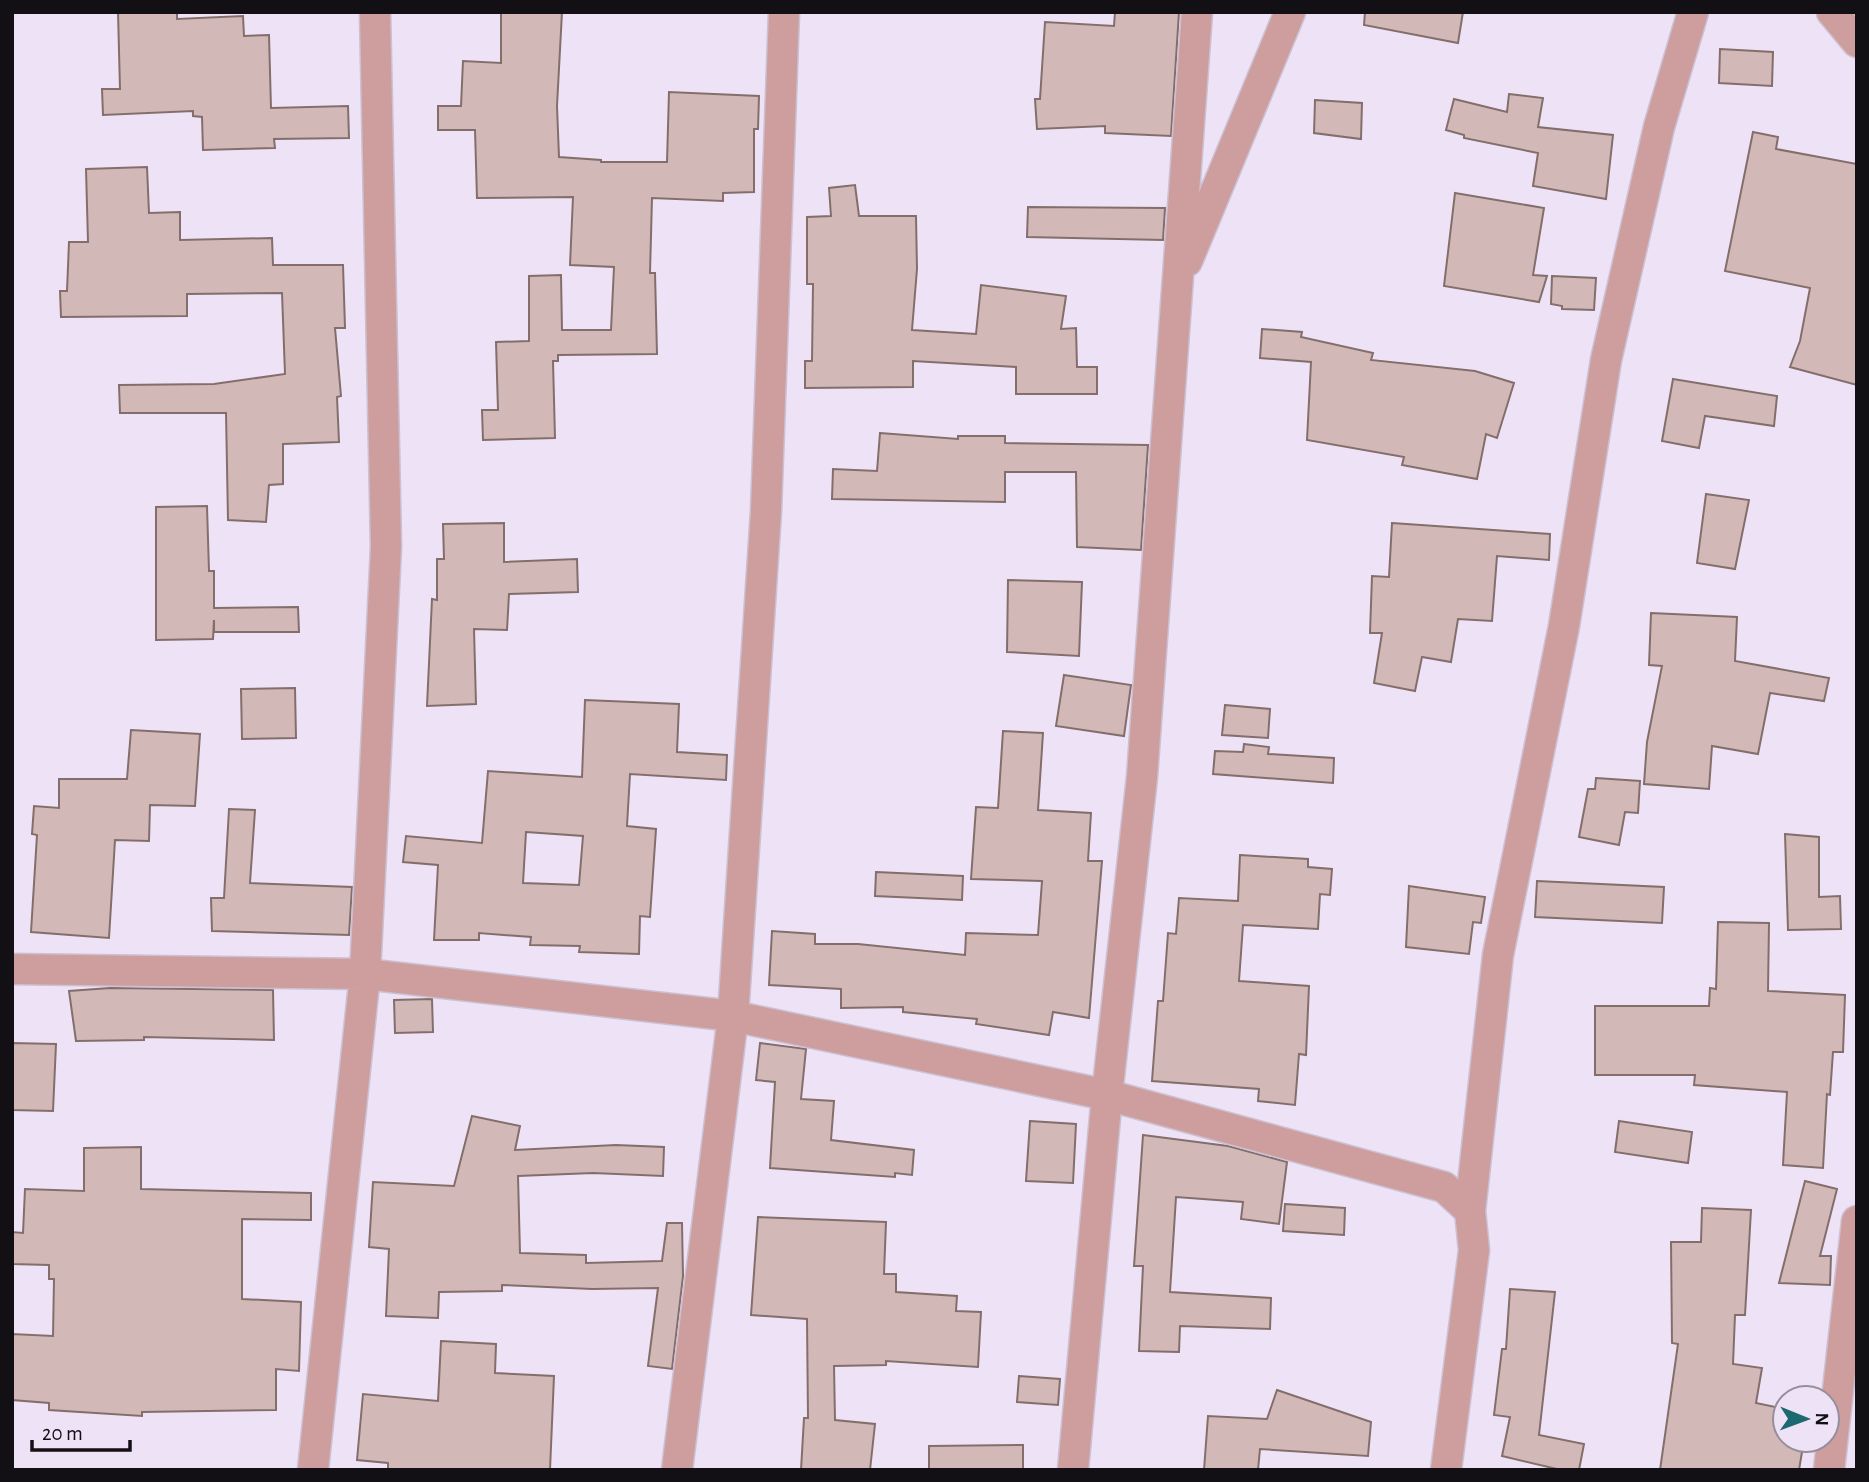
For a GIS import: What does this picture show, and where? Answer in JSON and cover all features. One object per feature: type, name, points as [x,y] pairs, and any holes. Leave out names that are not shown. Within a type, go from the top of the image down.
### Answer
[{"type":"street","points":[[313,1470],[365,974],[386,547],[375,12]]},
{"type":"street","points":[[677,1470],[733,1016],[766,511],[784,12]]},
{"type":"street","points":[[1073,1470],[1107,1095],[1142,777],[1197,12]]},
{"type":"street","points":[[1177,285],[1290,12]]},
{"type":"street","points":[[1446,1470],[1475,1250],[1470,1211],[1499,956],[1564,626],[1606,360],[1659,127],[1693,12]]},
{"type":"street","points":[[1832,12],[1857,42]]},
{"type":"street","points":[[12,969],[365,974],[733,1016],[1107,1095],[1444,1187],[1470,1211]]},
{"type":"street","points":[[1829,1470],[1857,1222]]},
{"type":"building","points":[[118,12],[177,12],[177,19],[243,16],[244,36],[269,35],[271,108],[348,106],[349,138],[274,139],[275,148],[203,150],[202,117],[193,116],[193,111],[103,115],[102,89],[120,89]]},
{"type":"building","points":[[501,12],[562,12],[557,106],[559,157],[601,162],[667,162],[669,92],[759,96],[758,129],[754,129],[754,192],[723,193],[723,201],[652,198],[650,273],[655,273],[657,354],[558,355],[558,361],[553,361],[555,438],[483,440],[482,410],[498,410],[496,342],[529,341],[529,276],[561,275],[562,330],[611,330],[614,267],[570,265],[573,197],[477,198],[475,130],[438,130],[438,106],[461,106],[463,61],[501,63]]},
{"type":"building","points":[[1115,12],[1179,12],[1171,136],[1105,133],[1105,126],[1037,129],[1035,99],[1040,99],[1045,22],[1114,26]]},
{"type":"building","points":[[1365,12],[1463,12],[1458,43],[1364,25]]},
{"type":"building","points":[[1720,49],[1773,52],[1772,86],[1719,83]]},
{"type":"building","points":[[1509,94],[1543,98],[1538,127],[1613,135],[1606,199],[1533,186],[1538,153],[1464,138],[1464,135],[1446,130],[1454,99],[1507,112]]},
{"type":"building","points":[[1315,100],[1362,103],[1361,139],[1314,133]]},
{"type":"building","points":[[1753,132],[1778,137],[1776,149],[1857,164],[1857,385],[1790,367],[1800,341],[1810,288],[1725,271]]},
{"type":"building","points":[[147,167],[149,213],[180,212],[180,240],[272,238],[273,265],[343,265],[345,328],[335,328],[341,396],[337,397],[339,442],[283,444],[283,484],[269,485],[266,522],[228,520],[226,413],[120,413],[119,385],[214,384],[285,374],[282,293],[187,294],[187,316],[61,317],[60,291],[67,291],[69,242],[88,242],[86,169]]},
{"type":"building","points":[[855,185],[859,216],[916,216],[917,269],[912,330],[976,334],[981,285],[1066,296],[1061,329],[1076,328],[1077,367],[1097,367],[1097,394],[1016,394],[1016,367],[913,361],[913,387],[805,388],[805,361],[812,361],[813,284],[807,284],[807,217],[831,216],[829,188]]},
{"type":"building","points":[[1455,193],[1544,208],[1533,275],[1547,276],[1539,302],[1444,286]]},
{"type":"building","points":[[1028,207],[1165,208],[1163,240],[1027,237]]},
{"type":"building","points":[[1552,276],[1596,278],[1594,310],[1562,309],[1562,306],[1551,304]]},
{"type":"building","points":[[1262,329],[1302,332],[1301,337],[1373,353],[1371,360],[1475,371],[1514,383],[1497,438],[1486,434],[1477,479],[1402,465],[1404,457],[1307,440],[1311,362],[1260,358]]},
{"type":"building","points":[[1673,379],[1777,396],[1774,426],[1705,416],[1699,448],[1662,441]]},
{"type":"building","points":[[880,433],[958,439],[958,436],[1005,436],[1005,443],[1148,445],[1141,550],[1077,547],[1076,472],[1005,472],[1005,502],[832,499],[833,469],[877,471]]},
{"type":"building","points":[[1706,494],[1749,500],[1735,569],[1697,563]]},
{"type":"building","points":[[207,506],[209,571],[214,571],[214,608],[298,607],[299,632],[214,632],[214,620],[213,639],[156,640],[156,507]]},
{"type":"building","points":[[504,523],[504,562],[577,559],[578,592],[509,594],[507,630],[474,629],[476,704],[427,706],[432,599],[437,600],[437,559],[444,559],[443,524]]},
{"type":"building","points":[[1392,523],[1550,534],[1549,560],[1497,556],[1492,621],[1458,619],[1451,662],[1422,657],[1415,691],[1374,683],[1382,633],[1370,633],[1372,576],[1389,577]]},
{"type":"building","points":[[1008,580],[1082,582],[1079,656],[1007,652]]},
{"type":"building","points":[[1651,613],[1737,617],[1735,661],[1829,678],[1824,701],[1770,693],[1758,754],[1712,746],[1709,789],[1644,784],[1647,742],[1662,666],[1649,665]]},
{"type":"building","points":[[1064,675],[1131,685],[1124,736],[1056,726]]},
{"type":"building","points":[[295,688],[296,738],[242,739],[241,689]]},
{"type":"building","points":[[585,700],[679,704],[677,752],[727,755],[726,780],[630,774],[627,826],[656,829],[650,917],[640,916],[639,954],[579,952],[580,946],[530,945],[531,937],[479,933],[479,940],[434,940],[438,865],[403,862],[406,836],[482,843],[488,771],[582,777]],"holes":[[[526,832],[583,836],[579,885],[523,883]]]},
{"type":"building","points":[[1225,705],[1270,709],[1268,738],[1222,735]]},
{"type":"building","points":[[131,730],[200,734],[195,806],[150,805],[149,841],[115,840],[109,938],[31,932],[37,835],[32,834],[34,806],[59,808],[59,779],[127,779]]},
{"type":"building","points":[[1003,731],[1043,733],[1038,810],[1091,813],[1088,861],[1102,861],[1089,1018],[1053,1012],[1049,1035],[976,1024],[977,1019],[903,1012],[903,1007],[841,1008],[841,989],[769,985],[772,931],[815,934],[815,944],[858,944],[965,955],[966,933],[1038,935],[1042,881],[971,879],[976,807],[998,808]]},
{"type":"building","points":[[1244,744],[1269,747],[1268,754],[1334,758],[1333,783],[1213,774],[1215,751],[1243,752]]},
{"type":"building","points":[[1596,778],[1640,781],[1638,813],[1625,812],[1619,845],[1579,837],[1588,789],[1595,789]]},
{"type":"building","points":[[229,809],[255,810],[250,883],[352,887],[349,935],[212,931],[211,898],[224,898]]},
{"type":"building","points":[[1785,834],[1819,837],[1819,897],[1840,896],[1841,929],[1788,930]]},
{"type":"building","points":[[1240,855],[1308,859],[1308,867],[1332,869],[1330,895],[1320,894],[1318,929],[1243,925],[1239,981],[1309,986],[1306,1055],[1299,1054],[1295,1105],[1258,1101],[1259,1089],[1152,1081],[1158,1001],[1163,1001],[1168,933],[1176,934],[1179,898],[1238,901]]},
{"type":"building","points":[[876,872],[963,876],[962,900],[875,896]]},
{"type":"building","points":[[1537,881],[1664,887],[1662,923],[1535,917]]},
{"type":"building","points":[[1409,886],[1485,897],[1481,923],[1473,922],[1469,954],[1406,947]]},
{"type":"building","points":[[1718,922],[1769,923],[1768,991],[1845,995],[1843,1052],[1833,1052],[1830,1095],[1827,1094],[1823,1168],[1783,1165],[1787,1092],[1694,1085],[1695,1075],[1595,1075],[1595,1006],[1709,1006],[1710,988],[1716,989]]},
{"type":"building","points":[[110,988],[273,990],[274,1040],[144,1037],[144,1040],[76,1041],[69,991]]},
{"type":"building","points":[[432,999],[433,1032],[395,1033],[394,1000]]},
{"type":"building","points":[[12,1043],[56,1044],[53,1111],[12,1110]]},
{"type":"building","points":[[760,1043],[806,1049],[801,1099],[834,1101],[831,1140],[914,1150],[912,1175],[895,1173],[895,1177],[770,1168],[775,1082],[756,1080]]},
{"type":"building","points":[[472,1116],[520,1126],[515,1150],[616,1145],[664,1147],[663,1176],[593,1173],[518,1176],[520,1253],[586,1255],[586,1263],[662,1261],[667,1223],[682,1223],[683,1276],[672,1369],[648,1366],[658,1288],[592,1289],[502,1285],[502,1291],[439,1292],[438,1318],[386,1316],[389,1249],[369,1247],[373,1182],[454,1186]]},
{"type":"building","points":[[1030,1121],[1076,1124],[1073,1183],[1026,1181]]},
{"type":"building","points":[[1619,1121],[1692,1132],[1688,1163],[1615,1152]]},
{"type":"building","points":[[1143,1135],[1228,1146],[1287,1162],[1279,1224],[1241,1219],[1243,1202],[1176,1197],[1170,1292],[1271,1298],[1270,1329],[1180,1326],[1179,1352],[1139,1351],[1143,1266],[1134,1266]]},
{"type":"building","points":[[141,1147],[141,1189],[311,1193],[311,1220],[242,1219],[242,1299],[301,1302],[299,1371],[276,1369],[276,1410],[142,1412],[142,1416],[49,1410],[49,1403],[12,1400],[12,1334],[53,1336],[54,1279],[49,1279],[49,1265],[12,1264],[12,1232],[23,1233],[25,1189],[84,1191],[84,1148]]},
{"type":"building","points":[[1805,1181],[1837,1189],[1820,1256],[1831,1256],[1830,1285],[1779,1283]]},
{"type":"building","points":[[1285,1204],[1345,1208],[1344,1235],[1283,1231]]},
{"type":"building","points":[[1702,1208],[1751,1210],[1745,1315],[1735,1315],[1733,1364],[1762,1368],[1756,1403],[1771,1406],[1771,1454],[1802,1454],[1799,1470],[1660,1470],[1678,1344],[1672,1343],[1671,1242],[1701,1242]]},
{"type":"building","points":[[758,1217],[886,1222],[884,1274],[896,1274],[896,1292],[957,1296],[956,1311],[981,1312],[978,1367],[886,1361],[886,1365],[834,1366],[835,1420],[875,1424],[870,1470],[801,1470],[804,1418],[808,1418],[807,1319],[751,1315]]},
{"type":"building","points":[[1510,1289],[1555,1292],[1539,1435],[1584,1444],[1579,1470],[1561,1470],[1502,1456],[1510,1417],[1494,1415],[1502,1349],[1506,1349]]},
{"type":"building","points":[[441,1341],[496,1344],[495,1373],[554,1376],[550,1470],[388,1470],[388,1463],[357,1460],[363,1394],[438,1401]]},
{"type":"building","points":[[1019,1376],[1060,1379],[1058,1405],[1017,1402]]},
{"type":"building","points":[[1277,1390],[1371,1422],[1368,1456],[1260,1449],[1258,1470],[1204,1470],[1208,1416],[1267,1419]]},
{"type":"building","points":[[1023,1445],[1023,1470],[929,1470],[929,1446]]}]
